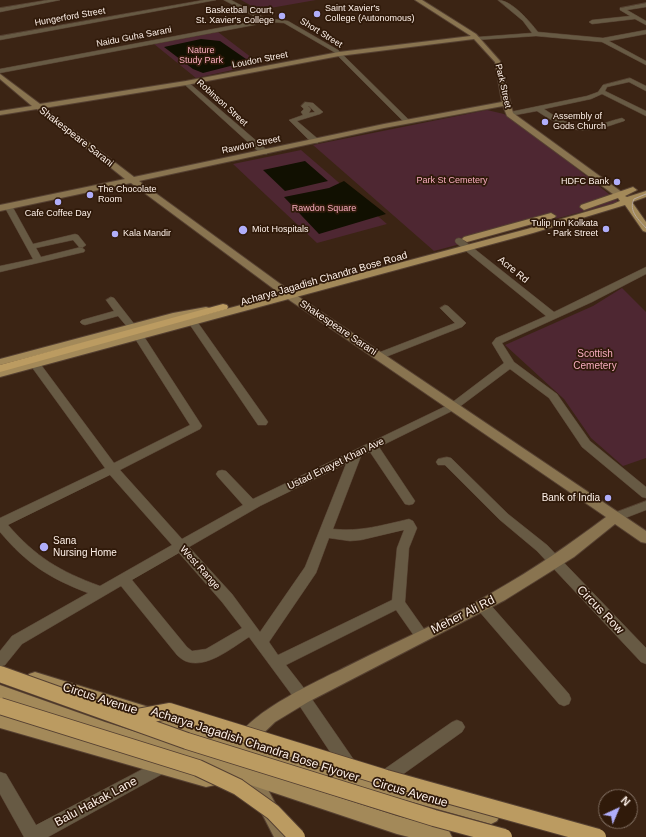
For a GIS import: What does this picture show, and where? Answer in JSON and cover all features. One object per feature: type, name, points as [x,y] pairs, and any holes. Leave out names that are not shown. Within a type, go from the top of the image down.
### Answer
[{"type":"highway","points":[[0,369],[188,320],[223,307]]},
{"type":"highway","name":"Acharya Jagadish Chandra Bose Flyover","points":[[0,674],[186,741],[504,837]]},
{"type":"highway","points":[[0,706],[198,768],[238,787],[273,812],[297,837]]},
{"type":"highway","points":[[124,719],[169,711],[378,776],[598,837]]},
{"type":"main road","name":"Park Street","points":[[418,0],[449,20],[458,24],[477,38],[498,62],[506,103],[510,114],[623,198]]},
{"type":"main road","name":"Loudon Street","points":[[0,113],[186,82],[339,54],[477,38]]},
{"type":"main road","name":"Shakespeare Sarani","points":[[0,76],[132,180],[287,293],[646,538]]},
{"type":"main road","name":"Rawdon Street","points":[[4,207],[315,141],[506,103]]},
{"type":"main road","name":"Acharya Jagadish Chandra Bose Road","points":[[0,362],[188,320],[468,247],[602,210],[646,187]]},
{"type":"main road","points":[[646,194],[623,198],[646,229]]},
{"type":"main road","name":"Acharya Jagadish Chandra Bose Road","points":[[0,374],[135,332],[177,315],[287,293],[459,241],[572,210],[623,198]]},
{"type":"main road","name":"Meher Ali Rd","points":[[241,744],[269,717],[302,697],[483,606],[569,553],[615,517]]},
{"type":"main road","name":"Circus Avenue","points":[[0,666],[18,674],[139,712],[203,730],[241,744],[377,784],[569,837]]},
{"type":"main road","points":[[0,692],[397,825],[443,837]]},
{"type":"main road","points":[[0,721],[160,768],[206,779],[245,774]]},
{"type":"main road","points":[[241,744],[245,774],[284,837]]},
{"type":"street","points":[[0,10],[42,1],[57,0]]},
{"type":"street","name":"Hungerford Street","points":[[0,38],[213,0]]},
{"type":"street","name":"Short Street","points":[[227,0],[264,19],[286,22],[339,54],[407,122]]},
{"type":"street","points":[[501,0],[525,20],[536,34]]},
{"type":"street","points":[[646,5],[622,9],[646,23]]},
{"type":"street","points":[[592,22],[638,17]]},
{"type":"street","name":"Naidu Guha Sarani","points":[[0,71],[270,20]]},
{"type":"street","points":[[477,38],[536,34],[603,40],[646,32]]},
{"type":"street","points":[[603,40],[646,63]]},
{"type":"street","points":[[510,114],[589,98],[610,84],[646,78]]},
{"type":"street","points":[[630,80],[646,89]]},
{"type":"street","name":"Robinson Street","points":[[186,82],[264,152]]},
{"type":"street","points":[[601,91],[646,114]]},
{"type":"street","points":[[539,109],[555,120],[571,126],[590,128],[622,120]]},
{"type":"street","points":[[307,116],[292,120],[315,141]]},
{"type":"street","points":[[4,207],[38,260]]},
{"type":"street","points":[[0,269],[82,248],[75,236],[30,247]]},
{"type":"street","name":"Acre Rd","points":[[459,241],[553,316]]},
{"type":"street","points":[[646,270],[589,300],[500,340],[497,343],[510,364],[553,396],[586,444],[646,494]]},
{"type":"street","points":[[101,592],[61,576],[38,563],[20,546],[0,523],[112,469],[196,426],[135,332],[111,300]]},
{"type":"street","points":[[379,356],[414,341],[459,325],[460,323],[444,308]]},
{"type":"street","points":[[85,322],[120,312]]},
{"type":"street","points":[[188,320],[262,422]]},
{"type":"street","name":"West Range","points":[[35,364],[112,469],[227,598],[302,697],[357,778]]},
{"type":"street","name":"Ustad Enayet Khan Ave","points":[[0,661],[17,640],[251,505],[373,447],[454,406],[510,364]]},
{"type":"street","points":[[373,447],[409,501]]},
{"type":"street","points":[[261,642],[311,569],[356,454]]},
{"type":"street","name":"Circus Row","points":[[442,462],[446,461],[504,517],[542,548],[646,658]]},
{"type":"street","points":[[222,474],[251,505]]},
{"type":"street","points":[[615,517],[646,505]]},
{"type":"street","points":[[325,533],[350,536],[361,535],[409,524],[411,528],[403,548],[398,603],[422,636]]},
{"type":"street","points":[[123,579],[182,651],[190,657],[208,655],[251,629]]},
{"type":"street","points":[[276,663],[398,603]]},
{"type":"street","points":[[483,606],[564,699]]},
{"type":"street","points":[[377,784],[457,727]]},
{"type":"street","name":"Balu Hakak Lane","points":[[34,836],[160,768]]},
{"type":"street","points":[[0,779],[34,836]]},
{"type":"green space","points":[[241,0],[316,0],[259,10]]},
{"type":"green space","name":"Nature Study Park","points":[[218,32],[260,64],[196,78],[154,44]]},
{"type":"green space","name":"Park St Cemetery","points":[[487,110],[504,114],[541,140],[619,202],[434,251],[313,145]]},
{"type":"green space","name":"Rawdon Square","points":[[301,150],[387,224],[317,243],[233,164]]},
{"type":"green space","name":"Scottish Cemetery","points":[[622,288],[646,312],[646,458],[623,466],[591,438],[564,399],[505,345],[593,306]]},
{"type":"shaded area","name":"Nature Study Park","points":[[201,39],[220,41],[246,59],[246,61],[203,73],[193,69],[164,47]]},
{"type":"shaded area","points":[[305,161],[328,181],[285,191],[263,170]]},
{"type":"shaded area","points":[[344,181],[386,214],[319,234],[284,197],[329,188]]},
{"type":"tram line","points":[[646,194],[634,199],[632,207],[635,215],[646,228]]},
{"type":"place","name":"Saint Xavier's College (Autonomous)","points":[[317,14]]},
{"type":"place","name":"Basketball Court, St. Xavier's College","points":[[282,16]]},
{"type":"place","name":"Assembly of Gods Church","points":[[545,122]]},
{"type":"place","name":"HDFC Bank","points":[[617,182]]},
{"type":"place","name":"The Chocolate Room","points":[[90,195]]},
{"type":"place","name":"Cafe Coffee Day","points":[[58,202]]},
{"type":"place","name":"Tulip Inn Kolkata - Park Street","points":[[606,229]]},
{"type":"place","name":"Miot Hospitals","points":[[243,230]]},
{"type":"place","name":"Kala Mandir","points":[[115,234]]},
{"type":"place","name":"Bank of India","points":[[608,498]]},
{"type":"place","name":"Sana Nursing Home","points":[[44,547]]}]
